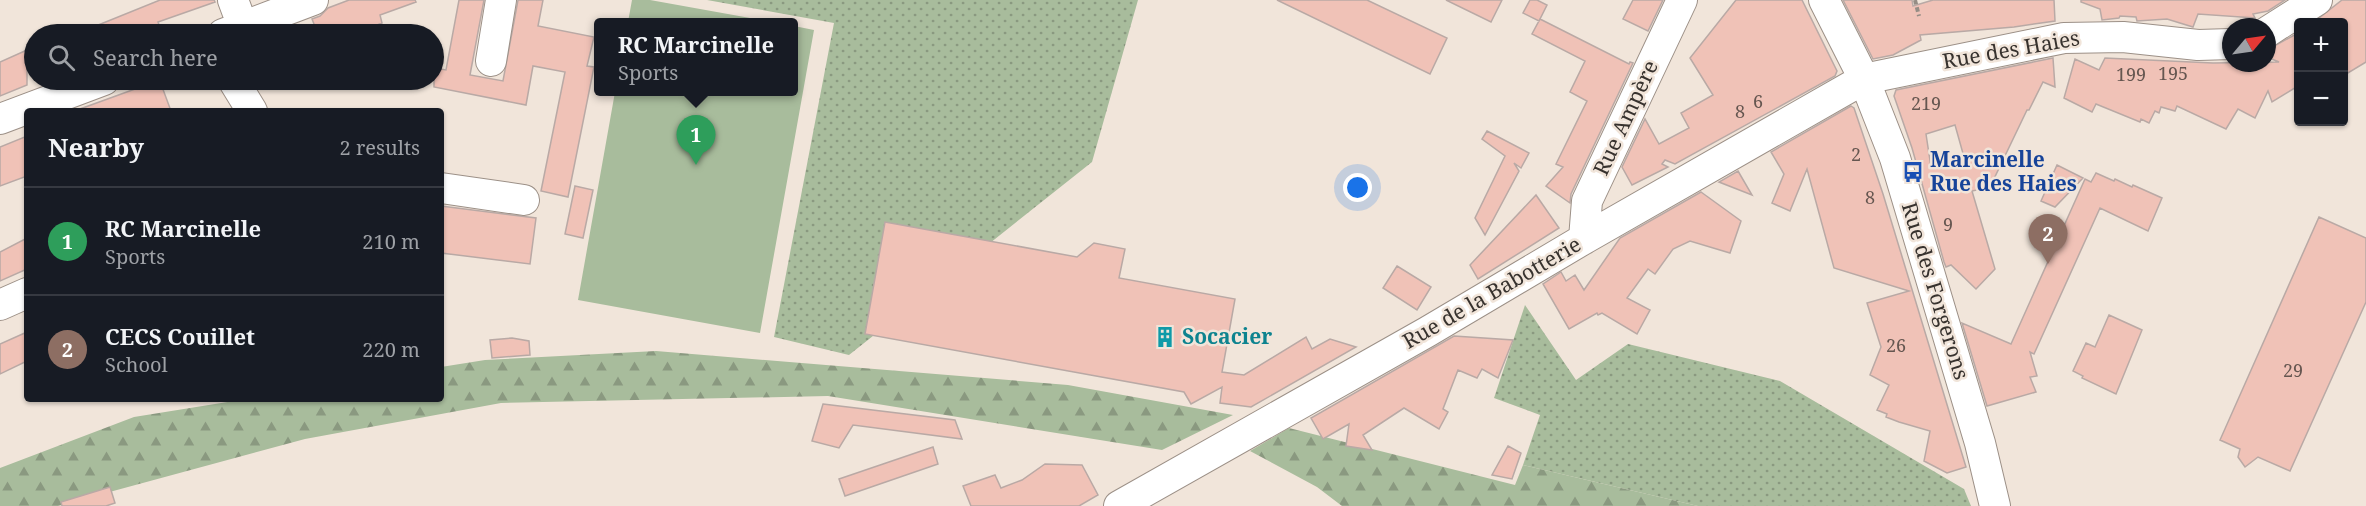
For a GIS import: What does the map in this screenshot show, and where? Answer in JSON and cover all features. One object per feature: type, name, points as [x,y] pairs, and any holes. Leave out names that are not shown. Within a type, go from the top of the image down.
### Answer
[{"type":"street","points":[[238,24],[313,0]]},
{"type":"street","points":[[491,61],[501,0]]},
{"type":"street","name":"Rue Ampère","points":[[1584,239],[1587,201],[1682,0]]},
{"type":"street","name":"Rue des Forgerons","points":[[1824,0],[1864,79],[1895,158],[1923,246],[1991,484],[1995,506]]},
{"type":"street","points":[[2276,27],[2317,0]]},
{"type":"street","name":"Rue des Haies","points":[[1864,79],[2064,38],[2123,37],[2198,45],[2222,44]]},
{"type":"street","name":"Rue de la Babotterie","points":[[1119,506],[1427,332],[1584,239],[1864,79]]},
{"type":"street","points":[[27,108],[77,90]]},
{"type":"street","points":[[238,90],[250,108]]},
{"type":"street","points":[[0,118],[24,109]]},
{"type":"street","points":[[444,188],[524,200]]},
{"type":"street","points":[[0,305],[24,294]]},
{"type":"path","points":[[1915,0],[1919,16]]},
{"type":"green space","points":[[632,0],[650,0],[750,18],[629,18]]},
{"type":"green space","points":[[707,0],[1138,0],[1092,162],[849,355],[774,337],[834,23]]},
{"type":"green space","points":[[798,27],[814,30],[760,333],[578,300],[614,96],[798,96]]},
{"type":"green space","points":[[1525,305],[1576,380],[1628,344],[1780,381],[1964,489],[1971,506],[1698,506],[1523,465],[1540,415],[1494,398]]},
{"type":"green space","points":[[656,351],[1068,385],[1233,415],[1162,450],[828,396],[501,403],[305,439],[58,506],[0,506],[0,468],[134,417],[227,402],[444,402],[444,367],[485,360]]},
{"type":"green space","points":[[1289,428],[1515,485],[1523,465],[1698,506],[1342,506],[1317,487],[1250,451]]},
{"type":"building","points":[[160,0],[214,0],[215,2],[158,22],[159,24],[101,24]]},
{"type":"building","points":[[349,0],[415,0],[416,2],[380,15],[382,23],[380,24],[314,24],[312,19],[320,16],[328,8]]},
{"type":"building","points":[[459,0],[484,0],[470,75],[503,81],[518,0],[543,0],[538,26],[594,37],[587,66],[594,67],[568,197],[541,191],[565,72],[533,66],[526,105],[444,89],[444,70],[446,70]]},
{"type":"building","points":[[1277,0],[1367,0],[1447,38],[1430,74]]},
{"type":"building","points":[[1446,0],[1502,0],[1491,22]]},
{"type":"building","points":[[1530,0],[1537,0],[1547,5],[1539,21],[1523,13]]},
{"type":"building","points":[[1633,0],[1663,0],[1648,31],[1623,19]]},
{"type":"building","points":[[1736,0],[1802,0],[1837,71],[1835,76],[1675,164],[1665,160],[1662,164],[1668,167],[1632,185],[1622,167],[1645,119],[1659,144],[1689,128],[1681,113],[1713,95],[1690,58]]},
{"type":"building","points":[[1843,0],[1912,0],[1913,6],[1933,0],[2054,0],[2055,21],[1920,35],[1921,40],[1893,55],[1873,59]]},
{"type":"building","points":[[2081,0],[2285,0],[2268,11],[2253,14],[2255,18],[2198,14],[2193,27],[2167,19],[2137,21],[2136,17],[2120,16],[2102,20],[2100,9],[2081,2]]},
{"type":"building","points":[[2342,0],[2366,0],[2366,62],[2348,73],[2348,18],[2319,18]]},
{"type":"building","points":[[1540,19],[1629,64],[1633,63],[1571,194],[1570,203],[1546,186],[1563,167],[1556,164],[1587,101],[1570,92],[1585,61],[1532,34]]},
{"type":"building","points":[[2294,35],[2294,88],[2272,102],[2268,91],[2255,118],[2238,109],[2226,129],[2177,106],[2175,111],[2161,107],[2159,113],[2155,111],[2149,123],[2141,119],[2140,122],[2096,104],[2092,112],[2064,98],[2075,59],[2099,70],[2105,58],[2222,63],[2222,72],[2276,72],[2276,62],[2279,62],[2276,61],[2276,45]]},
{"type":"building","points":[[24,51],[24,86],[0,96],[0,62]]},
{"type":"building","points":[[2053,58],[2055,87],[2043,82],[1990,187],[1972,191],[1995,269],[1976,289],[1951,265],[1946,267],[1912,148],[1894,96],[1896,90]],"holes":[[[1955,125],[1964,157],[1931,167],[1926,134]]]},
{"type":"building","points":[[132,90],[163,90],[170,108],[83,108]]},
{"type":"building","points":[[1851,106],[1854,108],[1883,194],[1966,467],[1947,473],[1924,461],[1930,431],[1886,417],[1887,414],[1877,410],[1889,385],[1870,375],[1881,347],[1867,303],[1909,291],[1834,268],[1807,169],[1790,211],[1772,203],[1784,174],[1771,152]]},
{"type":"building","points":[[1487,131],[1529,153],[1521,168],[1514,163],[1519,171],[1485,235],[1475,218],[1505,156],[1482,139]]},
{"type":"building","points":[[24,137],[24,177],[0,186],[0,147]]},
{"type":"building","points":[[2057,165],[2083,178],[2055,207],[2041,201]]},
{"type":"building","points":[[1738,171],[1752,195],[1719,182]]},
{"type":"building","points":[[2096,173],[2132,187],[2133,185],[2162,198],[2148,231],[2100,208],[2034,354],[2030,352],[2037,376],[2030,377],[2036,392],[1987,406],[1962,323],[2011,344],[2085,179],[2091,182]]},
{"type":"building","points":[[575,186],[593,190],[583,238],[565,234]]},
{"type":"building","points":[[1701,192],[1741,221],[1730,253],[1690,241],[1673,249],[1655,274],[1648,269],[1627,298],[1650,310],[1637,334],[1602,313],[1598,315],[1597,313],[1569,329],[1543,284],[1561,272],[1566,281],[1575,275],[1584,290],[1620,238]]},
{"type":"building","points":[[1536,195],[1559,228],[1478,279],[1470,265]]},
{"type":"building","points":[[444,206],[536,218],[530,264],[444,253]]},
{"type":"building","points":[[2319,217],[2366,238],[2366,302],[2290,471],[2258,457],[2245,467],[2238,457],[2240,449],[2220,440]]},
{"type":"building","points":[[885,222],[1077,257],[1094,243],[1125,249],[1119,278],[1235,299],[1222,372],[1244,375],[1306,337],[1312,349],[1330,339],[1356,347],[1251,407],[1220,403],[1222,387],[1191,404],[1184,392],[865,334]]},
{"type":"building","points":[[24,240],[24,270],[0,281],[0,252]]},
{"type":"building","points":[[1397,266],[1431,287],[1417,310],[1383,288]]},
{"type":"building","points":[[2109,315],[2142,330],[2116,394],[2082,378],[2083,376],[2073,371],[2086,343],[2095,347]]},
{"type":"building","points":[[24,333],[24,362],[0,374],[0,344]]},
{"type":"building","points":[[1454,336],[1513,340],[1498,378],[1482,369],[1477,378],[1458,370],[1443,409],[1448,412],[1439,429],[1404,408],[1363,435],[1372,450],[1346,446],[1349,424],[1323,439],[1311,418]]},
{"type":"building","points":[[512,338],[529,341],[530,355],[492,358],[490,340]]},
{"type":"building","points":[[823,404],[955,420],[962,439],[853,425],[839,448],[812,441]]},
{"type":"building","points":[[1508,446],[1521,453],[1512,479],[1492,475]]},
{"type":"building","points":[[933,447],[938,464],[845,496],[839,479]]},
{"type":"building","points":[[1045,464],[1082,465],[1098,495],[1079,506],[971,506],[963,486],[995,475],[1001,488],[1022,480]]},
{"type":"building","points":[[110,487],[115,503],[106,506],[62,506],[61,502]]},
{"type":"place","name":"RC Marcinelle","points":[[696,165]]},
{"type":"place","name":"Marcinelle Rue des Haies","points":[[1913,172]]},
{"type":"place","name":"CECS Couillet","points":[[2048,264]]},
{"type":"place","name":"Socacier","points":[[1165,337]]}]
